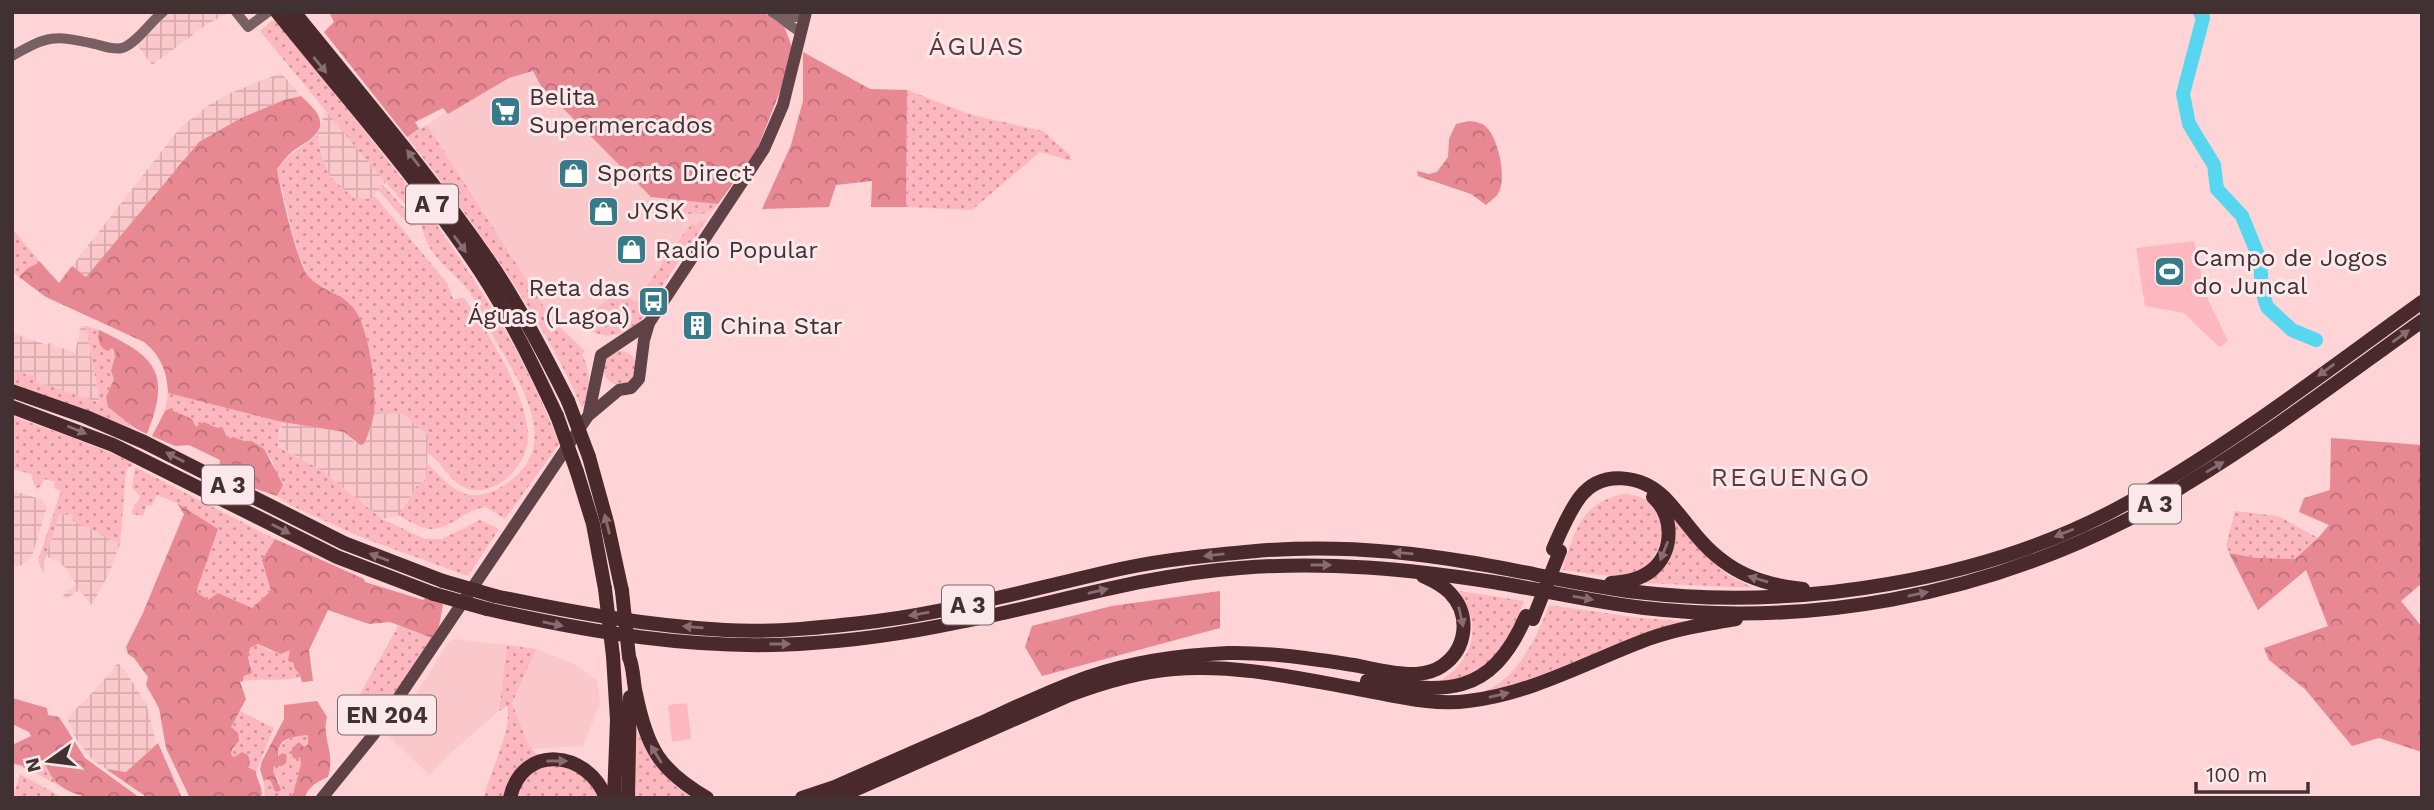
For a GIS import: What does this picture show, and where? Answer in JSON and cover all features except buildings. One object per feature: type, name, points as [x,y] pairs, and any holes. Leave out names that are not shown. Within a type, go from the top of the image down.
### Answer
[{"type":"highway","name":"A 7","points":[[277,12],[426,196],[480,271],[525,349],[557,416],[593,524],[605,589],[617,712],[614,798]]},
{"type":"highway","name":"A 7","points":[[294,12],[438,191],[490,263],[539,342],[568,401],[589,457],[622,590],[629,657],[628,798]]},
{"type":"highway","name":"A 3","points":[[12,391],[86,417],[144,442],[344,543],[443,581],[563,611],[652,624],[729,631],[798,629],[880,620],[957,607],[1129,568],[1211,555],[1282,549],[1346,548],[1423,555],[1591,585],[1693,597],[1768,598],[1935,575],[1995,558],[2066,532],[2114,510],[2219,447],[2422,302]]},
{"type":"highway","name":"A 3","points":[[12,407],[113,445],[337,557],[434,594],[560,626],[650,639],[728,644],[799,644],[882,636],[961,622],[1132,582],[1212,570],[1314,565],[1416,572],[1640,607],[1695,612],[1771,613],[1843,608],[1937,590],[2000,573],[2072,546],[2132,518],[2228,459],[2422,321]]},
{"type":"highway","points":[[1383,693],[1454,695],[1487,682],[1511,660],[1567,518],[1582,495],[1604,481],[1627,478],[1646,483],[1655,489],[1706,547],[1753,579],[1787,587],[1825,591]]},
{"type":"highway","points":[[1556,550],[1575,516],[1596,493],[1619,486],[1632,487],[1658,502],[1666,516],[1669,530],[1667,546],[1661,559],[1652,570],[1641,577],[1626,582],[1591,585]]},
{"type":"highway","points":[[802,798],[836,792],[1088,677],[1131,665],[1228,653],[1268,654],[1406,674],[1430,672],[1442,667],[1455,654],[1464,629],[1463,616],[1448,591],[1416,572]]},
{"type":"highway","points":[[816,798],[1067,696],[1140,673],[1220,668],[1265,673],[1428,701],[1465,702],[1502,696],[1651,638],[1698,626],[1771,613]]},
{"type":"highway","points":[[1160,660],[1200,657],[1250,662],[1405,687],[1441,689],[1469,682],[1488,672],[1503,657],[1529,618]]},
{"type":"highway","points":[[629,657],[642,722],[649,742],[666,769],[681,783],[707,798]]},
{"type":"highway","points":[[510,798],[515,779],[523,771],[531,765],[555,759],[567,760],[590,772],[599,782],[606,798]]},
{"type":"main road","points":[[641,360],[649,323],[764,149],[783,105],[805,15]]},
{"type":"main road","points":[[615,345],[649,323]]},
{"type":"main road","points":[[615,345],[633,349],[641,360]]},
{"type":"main road","name":"EN 204","points":[[588,416],[598,373],[598,361],[601,355],[615,345]]},
{"type":"main road","name":"EN 204","points":[[322,798],[374,734],[588,416],[619,390],[631,388],[639,379],[641,360]]},
{"type":"main road","points":[[598,373],[607,386],[619,390]]},
{"type":"street","points":[[12,56],[38,41],[58,37],[121,48],[136,39],[163,12]]},
{"type":"street","points":[[236,12],[252,25],[268,12]]},
{"type":"street","points":[[776,15],[805,15]]},
{"type":"street","points":[[776,15],[801,32]]},
{"type":"shaded area","points":[[169,12],[230,12],[209,23],[152,65],[137,45]]},
{"type":"shaded area","points":[[274,19],[434,221],[504,328],[534,385],[559,444],[505,519],[486,507],[470,512],[448,525],[432,529],[399,516],[416,487],[427,478],[426,462],[452,487],[467,494],[488,493],[513,479],[529,461],[534,444],[534,425],[522,387],[472,297],[433,253],[419,220],[260,31]]},
{"type":"shaded area","points":[[534,71],[651,197],[718,204],[644,312],[646,314],[622,333],[607,336],[597,334],[587,329],[577,318],[558,330],[427,125],[509,78]]},
{"type":"shaded area","points":[[281,73],[301,96],[241,118],[199,142],[86,277],[72,266],[179,129],[210,104],[230,93]]},
{"type":"shaded area","points":[[907,90],[972,115],[1043,131],[1070,155],[1071,161],[1040,152],[972,210],[906,207]]},
{"type":"shaded area","points":[[326,111],[386,182],[371,199],[354,198],[330,177],[317,134]]},
{"type":"shaded area","points":[[427,125],[558,329],[561,328],[585,351],[582,355],[589,382],[582,408],[525,302],[480,234],[407,137]]},
{"type":"shaded area","points":[[317,134],[330,177],[354,198],[371,199],[374,195],[447,283],[453,299],[464,298],[505,365],[522,403],[528,438],[518,466],[497,485],[471,490],[460,485],[427,453],[428,435],[403,414],[374,413],[375,392],[351,304],[321,288],[307,275],[296,246],[277,169]]},
{"type":"shaded area","points":[[383,185],[416,225],[410,226],[379,191]]},
{"type":"shaded area","points":[[678,200],[718,204],[704,213],[693,214],[676,210]]},
{"type":"shaded area","points":[[707,220],[639,322],[622,333],[604,335],[587,328],[580,320],[614,296],[618,300],[629,298],[637,302],[672,248],[692,224],[696,226],[699,221]]},
{"type":"shaded area","points":[[14,231],[40,262],[19,277],[12,271]]},
{"type":"shaded area","name":"Campo de Jogos do Juncal","points":[[2194,241],[2206,295],[2228,341],[2219,347],[2184,313],[2145,306],[2136,248]]},
{"type":"shaded area","points":[[81,326],[86,326],[100,403],[34,381],[35,376],[12,371],[12,333],[75,353]]},
{"type":"shaded area","points":[[86,326],[99,330],[101,346],[108,351],[112,348],[116,353],[111,370],[114,379],[106,397],[108,407],[133,429],[12,383],[12,371],[35,376],[35,381],[100,403]]},
{"type":"shaded area","points":[[620,351],[632,356],[637,368],[632,380],[620,385],[608,380],[603,368],[608,356]]},
{"type":"shaded area","points":[[168,393],[282,422],[278,447],[321,470],[382,519],[425,539],[442,539],[480,520],[499,529],[468,576],[358,536],[290,505],[277,496],[283,484],[276,475],[272,460],[252,441],[233,437],[229,439],[212,425],[196,427],[192,419],[165,411]]},
{"type":"shaded area","points":[[374,413],[403,414],[428,435],[427,478],[416,487],[399,516],[382,519],[321,470],[278,446],[282,422],[344,432],[356,444],[370,430]]},
{"type":"shaded area","points":[[12,416],[132,462],[133,466],[128,467],[126,472],[120,544],[72,520],[72,514],[59,515],[44,562],[44,574],[39,558],[61,491],[54,488],[55,482],[44,479],[36,489],[31,474],[12,469]]},
{"type":"shaded area","points":[[135,467],[275,539],[262,560],[271,591],[252,608],[218,593],[208,601],[196,592],[217,529],[177,503],[157,495],[151,506],[147,505],[143,516],[132,514],[134,504],[140,496],[132,488]]},
{"type":"shaded area","points":[[12,490],[40,499],[47,507],[32,556],[20,566],[12,566]]},
{"type":"shaded area","points":[[1624,494],[1640,497],[1650,503],[1661,523],[1659,546],[1647,565],[1637,571],[1619,575],[1562,570],[1576,532],[1588,512],[1609,498]]},
{"type":"shaded area","points":[[2235,511],[2278,516],[2318,538],[2295,559],[2256,558],[2229,553],[2226,546]]},
{"type":"shaded area","points":[[1672,512],[1709,558],[1728,575],[1753,588],[1644,583],[1663,569],[1673,553],[1675,534]]},
{"type":"shaded area","points":[[73,514],[72,520],[120,544],[110,571],[92,605],[79,590],[66,599],[63,595],[75,582],[68,574],[69,571],[57,560],[46,556],[59,515]]},
{"type":"shaded area","points":[[1460,591],[1524,601],[1510,633],[1494,657],[1471,674],[1437,683],[1455,670],[1471,643],[1472,622]]},
{"type":"shaded area","points":[[1549,605],[1691,622],[1646,633],[1504,690],[1476,696],[1501,682],[1517,666]]},
{"type":"shaded area","points":[[398,626],[432,638],[382,713],[371,719],[354,705]]},
{"type":"shaded area","points":[[455,639],[507,645],[499,711],[429,775],[389,736],[449,642]]},
{"type":"shaded area","points":[[258,644],[270,651],[290,649],[290,656],[301,677],[243,681],[252,666],[248,657],[250,648]]},
{"type":"shaded area","points":[[507,645],[536,649],[512,703],[527,741],[538,757],[507,798],[484,798],[507,727],[507,706],[499,711]]},
{"type":"shaded area","points":[[536,649],[574,664],[597,680],[600,704],[583,746],[531,749],[527,741],[512,703]]},
{"type":"shaded area","points":[[118,663],[146,703],[155,745],[126,772],[106,769],[93,760],[76,739],[67,718]]},
{"type":"shaded area","points":[[687,703],[691,739],[672,742],[668,705]]},
{"type":"shaded area","points":[[238,710],[274,728],[256,771],[231,754],[236,745],[231,727]]},
{"type":"shaded area","points":[[637,730],[659,769],[674,785],[693,798],[635,798]]},
{"type":"shaded area","points":[[296,735],[307,735],[309,740],[304,748],[299,743],[301,764],[292,798],[265,798],[266,779],[271,781],[274,790],[280,783],[273,771],[274,765],[279,764],[281,746]]},
{"type":"shaded area","points":[[40,760],[46,764],[54,780],[73,793],[28,769],[12,764],[25,766]]},
{"type":"shaded area","points":[[558,764],[585,775],[599,798],[516,798],[521,783],[526,778],[537,770]]},
{"type":"shaded area","points":[[20,774],[63,798],[13,798]]},
{"type":"green space","points":[[329,12],[763,12],[784,26],[792,47],[782,86],[757,150],[718,204],[651,197],[541,86],[533,71],[509,78],[448,114],[443,108],[415,122],[419,129],[407,137],[324,32],[334,22]]},
{"type":"green space","points":[[803,52],[870,89],[907,90],[906,207],[871,207],[872,181],[836,185],[829,207],[762,209],[791,145],[803,101]]},
{"type":"green space","points":[[301,96],[317,113],[320,126],[314,136],[291,153],[277,169],[290,225],[308,276],[352,306],[363,327],[373,373],[375,403],[370,429],[364,444],[360,445],[344,432],[282,422],[168,393],[162,364],[144,342],[46,297],[19,277],[40,262],[59,283],[72,266],[86,277],[199,142],[241,118]]},
{"type":"green space","points":[[1469,121],[1483,124],[1489,130],[1501,162],[1501,188],[1486,205],[1471,194],[1418,176],[1417,171],[1429,174],[1437,172],[1448,157],[1449,139],[1456,124]]},
{"type":"green space","points":[[99,330],[134,348],[153,368],[158,381],[158,395],[147,434],[108,407],[106,397],[114,379],[111,371],[116,353],[112,348],[108,351],[101,346]]},
{"type":"green space","points":[[169,409],[192,419],[196,427],[204,422],[217,428],[222,427],[228,439],[233,437],[252,441],[264,449],[283,485],[277,496],[253,488],[219,468],[220,460],[189,445],[175,446],[152,436],[165,411]]},
{"type":"green space","points":[[2331,438],[2422,445],[2422,583],[2401,601],[2422,627],[2422,752],[2379,738],[2352,746],[2305,689],[2269,660],[2264,648],[2328,626],[2306,570],[2258,610],[2229,553],[2256,558],[2295,559],[2318,538],[2329,525],[2299,512],[2304,498],[2330,490]]},
{"type":"green space","points":[[177,503],[218,529],[196,592],[208,600],[218,593],[252,608],[271,591],[262,560],[275,539],[364,579],[365,582],[423,600],[425,598],[440,601],[443,605],[439,626],[432,638],[390,622],[369,624],[328,610],[309,650],[313,681],[302,682],[294,663],[288,661],[290,650],[281,654],[258,644],[250,648],[248,657],[252,673],[244,676],[240,682],[246,699],[231,727],[238,733],[239,741],[231,754],[234,757],[242,752],[248,755],[248,767],[256,771],[261,798],[190,798],[166,748],[159,708],[146,685],[148,677],[128,654],[126,647],[184,514]]},
{"type":"green space","points":[[1220,591],[1220,628],[1042,676],[1025,647],[1032,626],[1112,606]]},
{"type":"green space","points":[[12,698],[47,708],[48,715],[59,717],[85,758],[140,798],[107,798],[74,793],[56,782],[41,760],[29,767],[12,763],[12,745],[31,736],[29,732],[12,724]]},
{"type":"green space","points":[[317,701],[327,717],[330,760],[328,777],[311,787],[305,798],[292,798],[301,764],[300,757],[295,759],[292,756],[292,748],[299,742],[306,746],[307,735],[287,739],[280,745],[278,756],[283,753],[287,755],[286,762],[282,766],[274,766],[273,771],[281,790],[274,790],[271,781],[266,779],[264,782],[260,769],[262,761],[284,719],[284,705]]},
{"type":"green space","points":[[158,743],[182,798],[148,798],[106,769],[126,772]]},
{"type":"waterway","points":[[2200,12],[2203,18],[2183,94],[2189,124],[2214,165],[2217,189],[2242,216],[2260,260],[2262,291],[2267,307],[2292,330],[2316,340]]},
{"type":"place","name":"Belita Supermercados","points":[[506,111]]},
{"type":"place","name":"Sports Direct","points":[[574,173]]},
{"type":"place","name":"JYSK","points":[[604,211]]},
{"type":"place","name":"Radio Popular","points":[[632,250]]},
{"type":"place","name":"Campo de Jogos do Juncal","points":[[2170,272]]},
{"type":"place","name":"Reta das Águas (Lagoa)","points":[[653,302]]},
{"type":"place","name":"China Star","points":[[697,326]]},
{"type":"district","name":"ÁGUAS","points":[[977,46]]},
{"type":"district","name":"REGUENGO","points":[[1791,477]]}]
